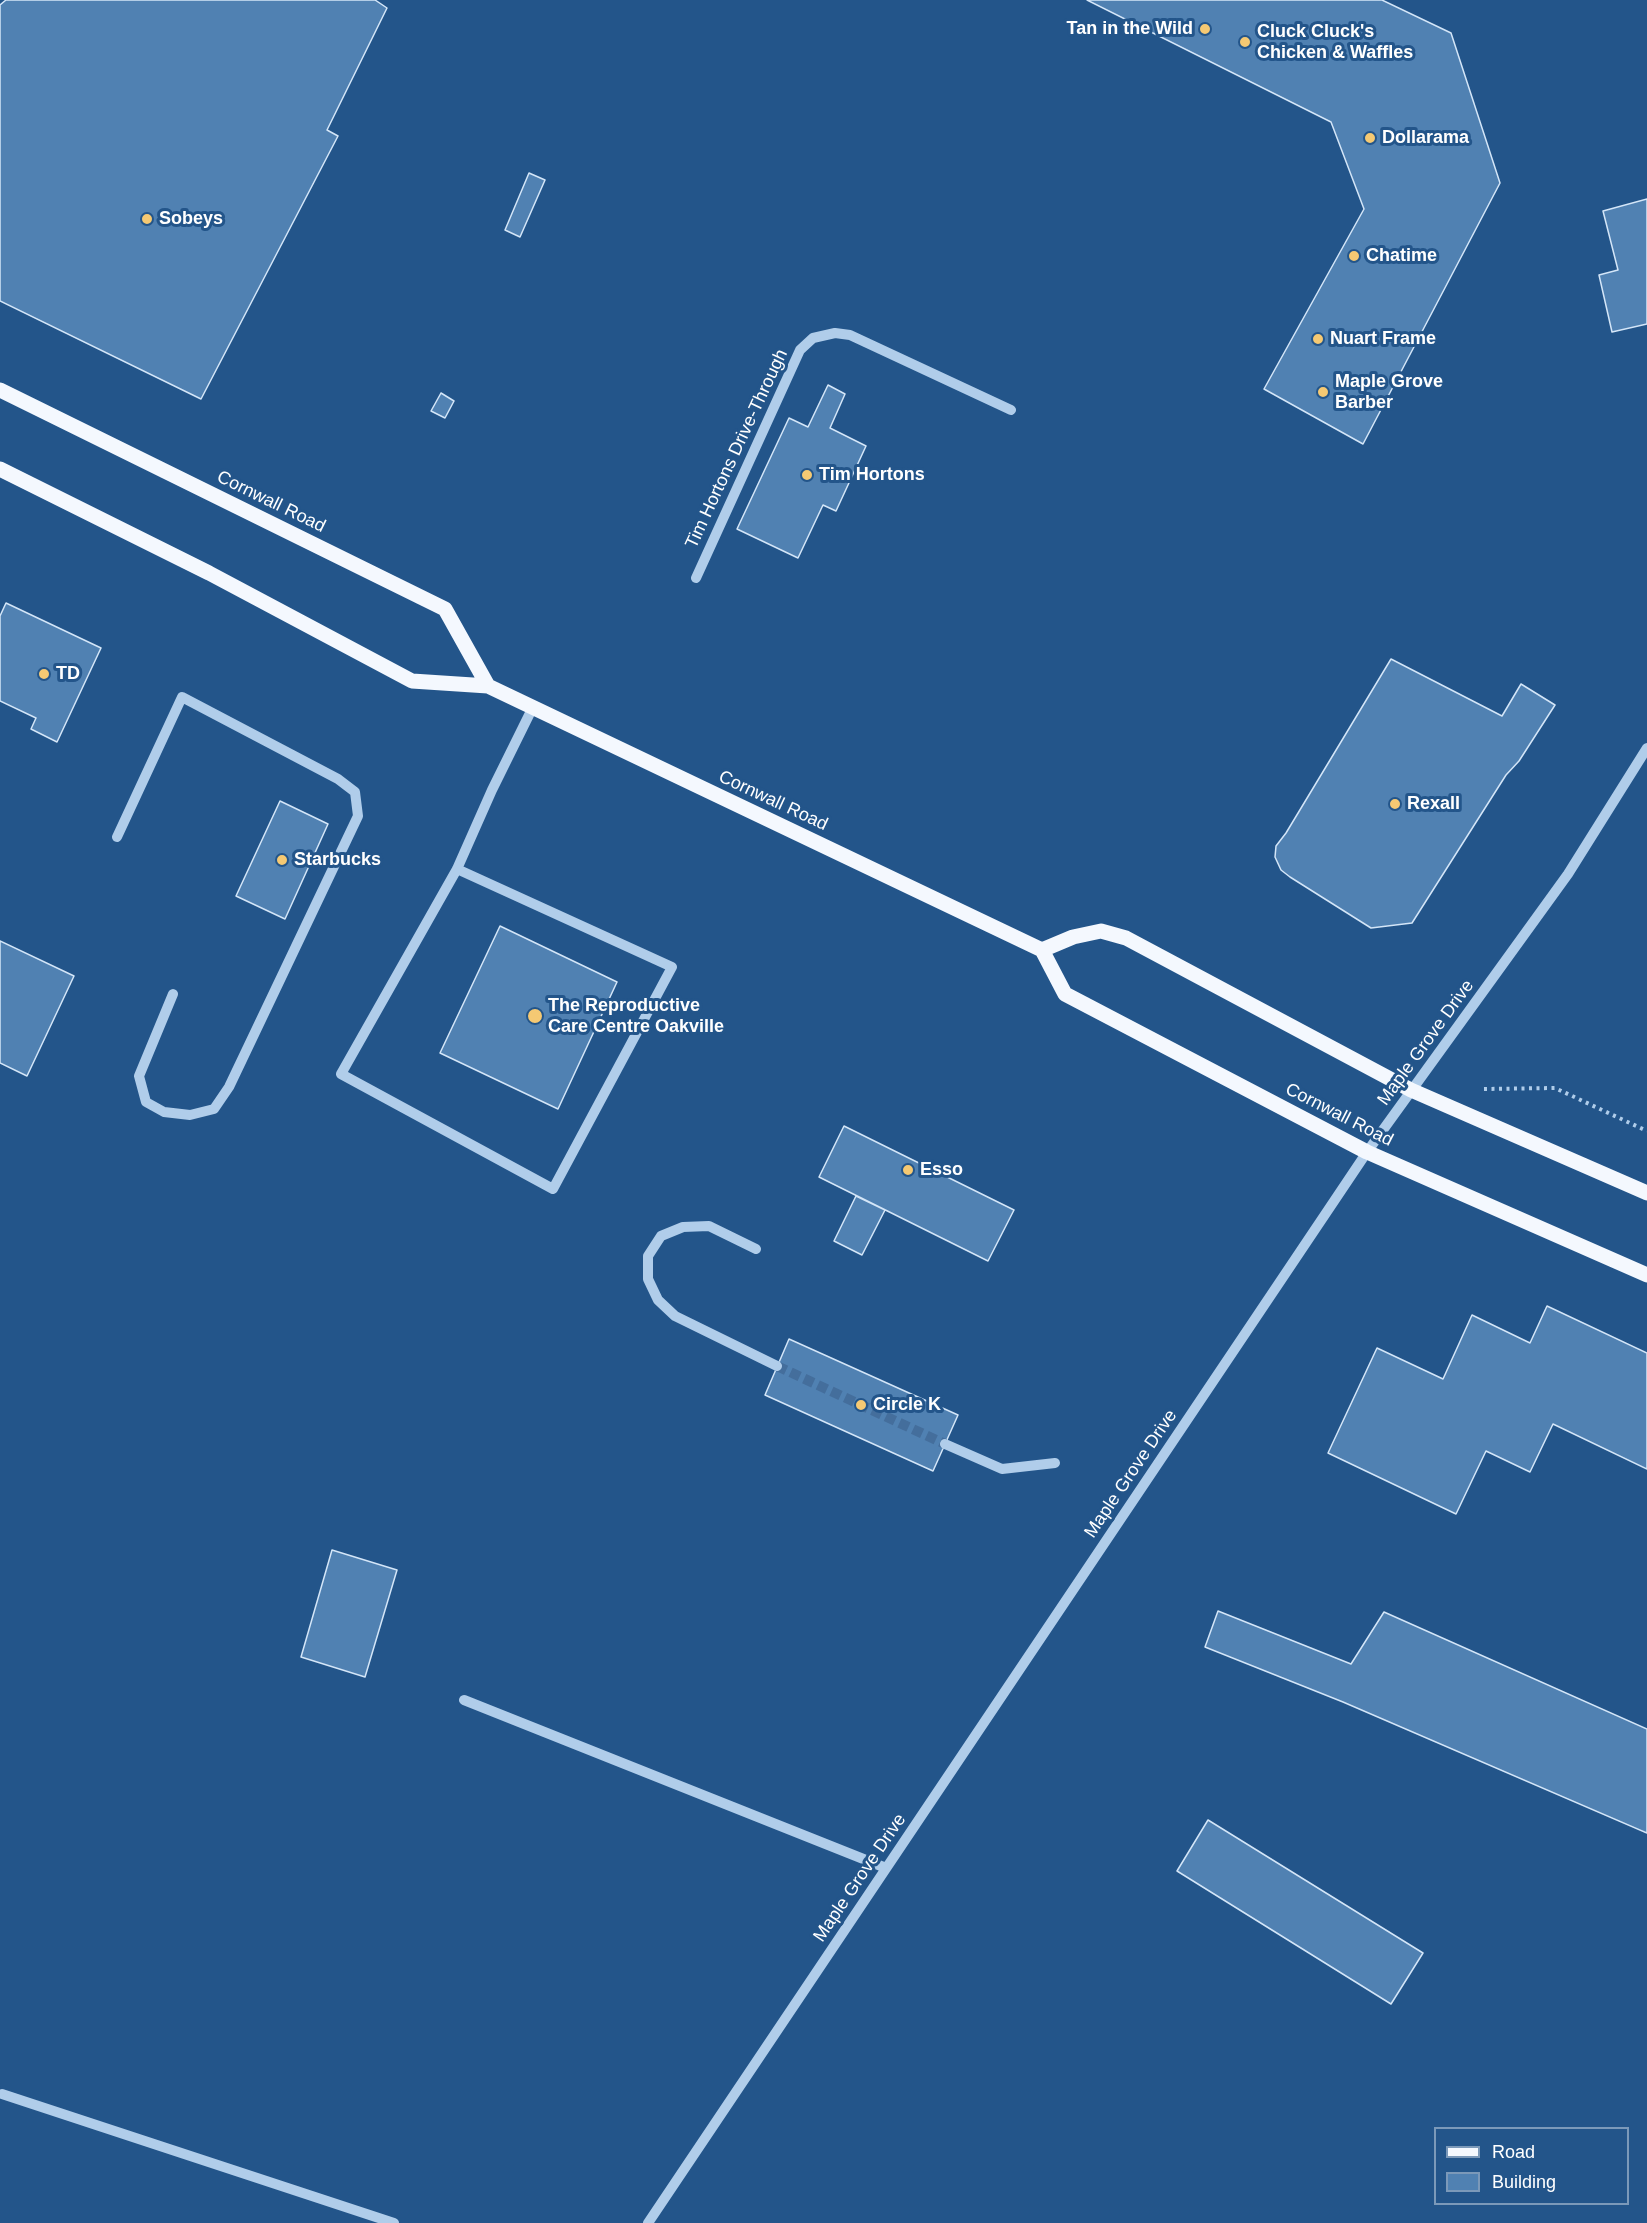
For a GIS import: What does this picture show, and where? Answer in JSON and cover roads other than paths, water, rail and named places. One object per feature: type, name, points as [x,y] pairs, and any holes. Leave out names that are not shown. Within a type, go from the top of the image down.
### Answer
[{"type":"main road","name":"Cornwall Road","points":[[0,390],[445,609],[488,686]]},
{"type":"main road","name":"Cornwall Road","points":[[0,469],[209,573],[412,681],[488,686],[532,709],[1042,950],[1065,994],[1367,1152],[1647,1275]]},
{"type":"main road","points":[[1042,950],[1073,937],[1101,931],[1126,938],[1411,1090],[1647,1193]]},
{"type":"street","name":"Tim Hortons Drive-Through","points":[[696,578],[800,350],[813,338],[834,333],[850,335],[1011,410]]},
{"type":"street","points":[[117,837],[182,697],[338,778],[355,792],[358,816],[229,1087],[214,1109],[190,1115],[164,1112],[146,1102],[139,1076],[173,994]]},
{"type":"street","points":[[457,869],[672,967],[553,1189],[341,1074],[457,869],[492,790],[532,709]]},
{"type":"street","name":"Maple Grove Drive","points":[[648,2223],[1367,1152],[1568,874],[1647,748]]},
{"type":"street","points":[[756,1249],[709,1226],[683,1227],[661,1236],[648,1256],[648,1279],[658,1300],[675,1317],[777,1366]]},
{"type":"street","points":[[945,1444],[1002,1469],[1055,1463]]},
{"type":"street","points":[[464,1700],[886,1869]]},
{"type":"street","points":[[2,2094],[394,2223]]},
{"type":"tunnel","points":[[777,1366],[945,1444]]},
{"type":"place","name":"Tan in the Wild","points":[[1205,29]]},
{"type":"place","name":"Cluck Cluck's Chicken & Waffles","points":[[1245,42]]},
{"type":"place","name":"Dollarama","points":[[1370,138]]},
{"type":"place","name":"Sobeys","points":[[147,219]]},
{"type":"place","name":"Chatime","points":[[1354,256]]},
{"type":"place","name":"Nuart Frame","points":[[1318,339]]},
{"type":"place","name":"Maple Grove Barber","points":[[1323,392]]},
{"type":"place","name":"Tim Hortons","points":[[807,475]]},
{"type":"place","name":"TD","points":[[44,674]]},
{"type":"place","name":"Rexall","points":[[1395,804]]},
{"type":"place","name":"Starbucks","points":[[282,860]]},
{"type":"place","name":"The Reproductive Care Centre Oakville","points":[[535,1016]]},
{"type":"place","name":"Esso","points":[[908,1170]]},
{"type":"place","name":"Circle K","points":[[861,1405]]}]
